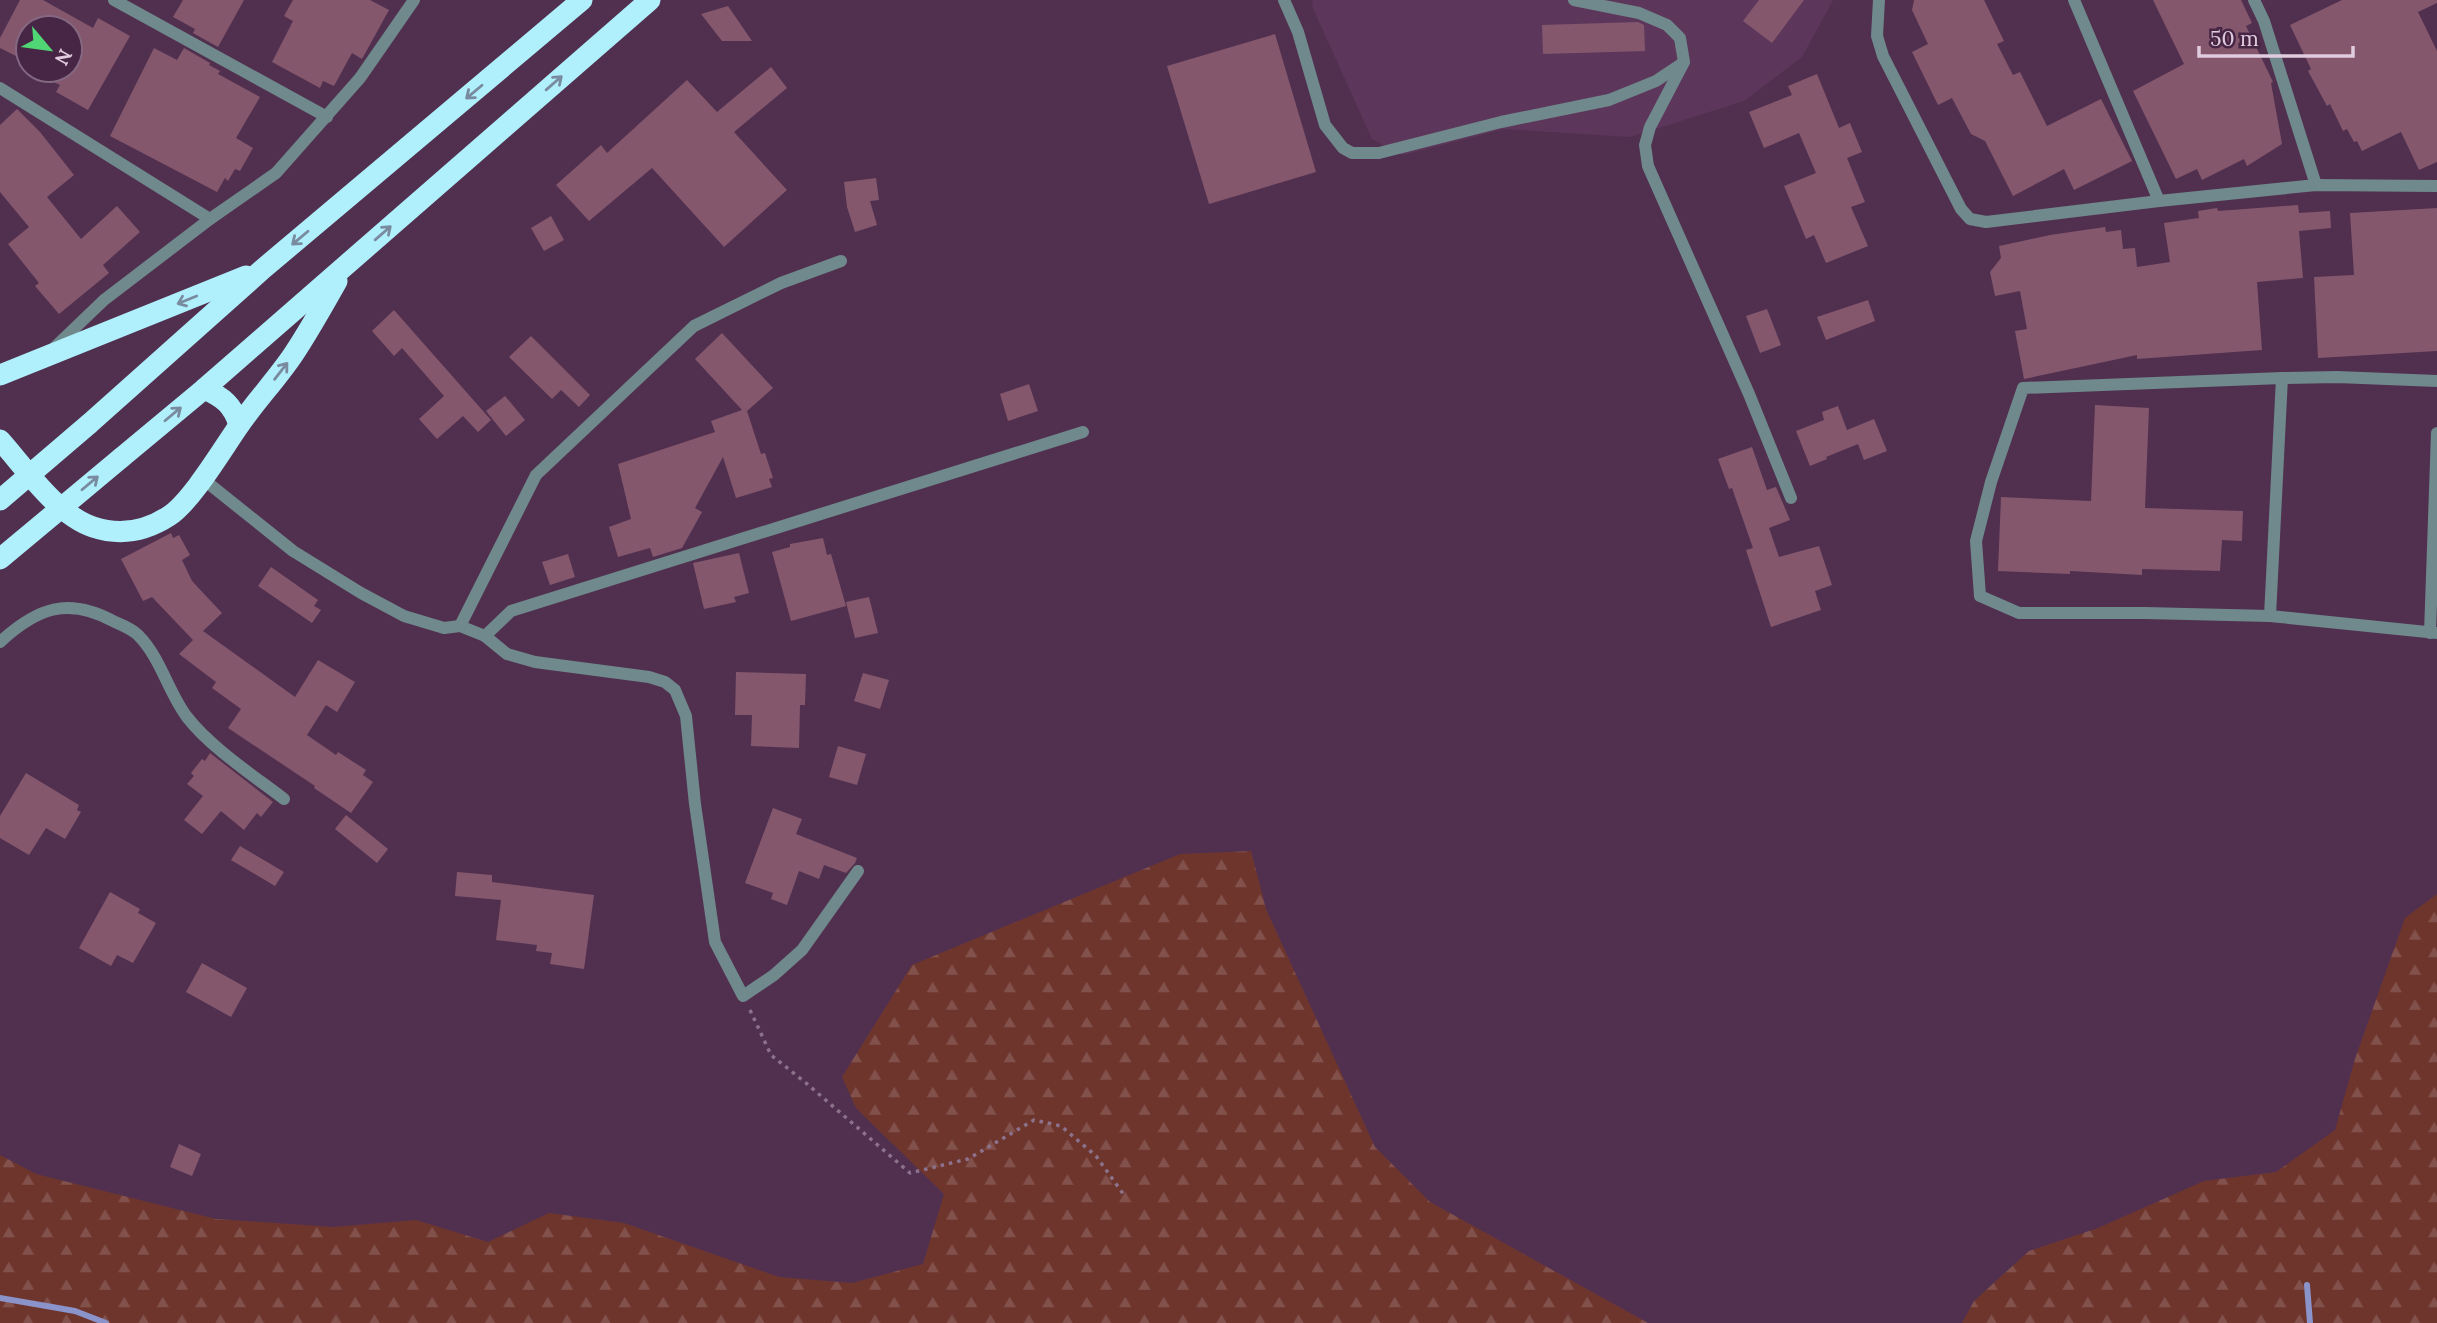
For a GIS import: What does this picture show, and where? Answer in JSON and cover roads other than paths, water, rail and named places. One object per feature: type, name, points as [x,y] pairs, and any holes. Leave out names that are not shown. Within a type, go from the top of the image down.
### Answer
[{"type":"highway","points":[[0,500],[264,268],[582,0]]},
{"type":"highway","points":[[0,559],[204,389],[650,0]]},
{"type":"highway","points":[[0,440],[70,515],[92,527],[117,533],[145,529],[172,514],[203,479],[239,425],[293,355],[347,264]]},
{"type":"highway","points":[[0,375],[264,268]]},
{"type":"highway","points":[[155,313],[171,332],[169,351]]},
{"type":"highway","points":[[204,389],[226,401],[234,410],[239,425]]},
{"type":"street","points":[[114,0],[327,117]]},
{"type":"street","points":[[45,358],[104,300],[210,219],[276,173],[360,78],[414,0]]},
{"type":"street","points":[[1284,0],[1298,32],[1325,125],[1343,148],[1352,153],[1380,153],[1501,122],[1609,100],[1656,81],[1684,62]]},
{"type":"street","points":[[1574,0],[1639,13],[1667,25],[1680,38],[1684,62],[1650,127],[1645,145],[1648,166],[1749,394],[1791,498]]},
{"type":"street","points":[[1879,0],[1877,36],[1883,56],[1961,209],[1970,219],[1986,222],[2316,185],[2437,186]]},
{"type":"street","points":[[2074,0],[2159,201]]},
{"type":"street","points":[[2254,0],[2264,21],[2316,185]]},
{"type":"street","points":[[0,88],[210,219]]},
{"type":"street","points":[[460,626],[536,475],[694,327],[781,284],[841,261]]},
{"type":"street","points":[[2437,381],[2337,377],[2022,388],[1991,482],[1976,541],[1980,596],[2019,613],[2270,617],[2434,633],[2437,433]]},
{"type":"street","points":[[2270,617],[2282,378]]},
{"type":"street","points":[[485,636],[511,611],[1083,432]]},
{"type":"street","points":[[203,479],[293,551],[404,616],[444,628],[460,626],[485,636],[508,654],[535,662],[649,677],[665,682],[675,690],[686,716],[695,804],[715,942],[743,996],[774,975],[802,950],[858,871]]},
{"type":"street","points":[[0,642],[31,618],[48,610],[81,608],[127,628],[137,634],[164,672],[187,717],[220,749],[284,799]]},
{"type":"waterway","points":[[2307,1285],[2310,1323]]},
{"type":"waterway","points":[[0,1298],[75,1311],[106,1323]]}]
